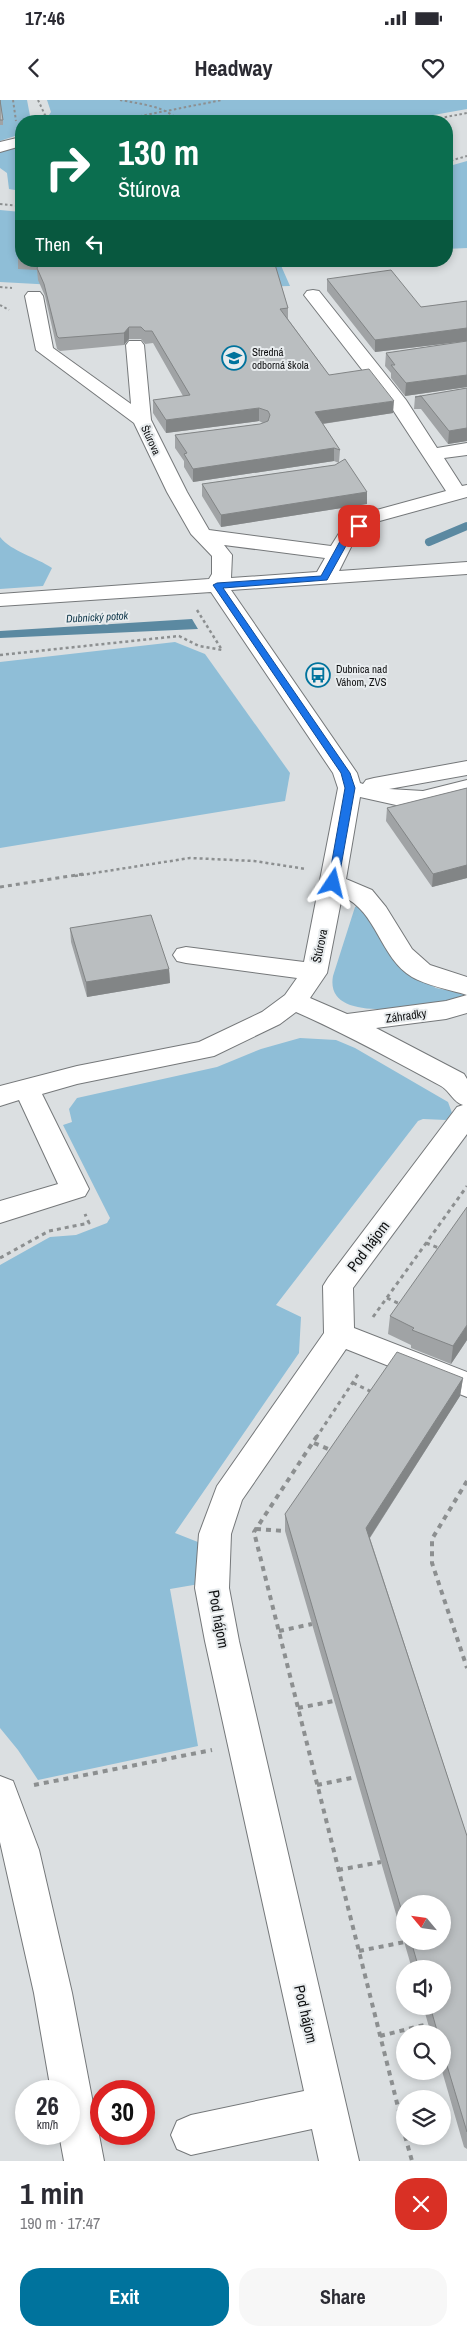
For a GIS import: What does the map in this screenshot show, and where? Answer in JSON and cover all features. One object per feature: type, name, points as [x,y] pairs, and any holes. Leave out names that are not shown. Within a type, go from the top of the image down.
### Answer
[{"type":"street","points":[[0,147],[15,143]]},
{"type":"street","points":[[313,295],[367,361],[399,404],[432,454],[462,492],[369,518],[348,534],[324,579]]},
{"type":"street","name":"Štúrova","points":[[34,296],[45,350],[142,420],[177,492],[202,534],[222,555],[222,574],[217,585]]},
{"type":"street","points":[[134,344],[142,420]]},
{"type":"street","points":[[367,361],[385,359]]},
{"type":"street","points":[[399,404],[418,401]]},
{"type":"street","points":[[152,443],[172,441]]},
{"type":"street","points":[[432,454],[467,449]]},
{"type":"street","points":[[177,492],[196,490]]},
{"type":"street","points":[[202,534],[222,539],[337,553]]},
{"type":"street","points":[[0,600],[466,570]]},
{"type":"street","points":[[217,585],[345,773],[350,788]]},
{"type":"street","points":[[350,788],[390,783],[467,768]]},
{"type":"street","points":[[350,788],[396,798],[423,798],[467,787]]},
{"type":"street","name":"Štúrova","points":[[13,1093],[77,1075],[205,1050],[271,1018],[294,1001],[314,973],[350,788]]},
{"type":"street","points":[[333,883],[363,896],[377,913],[403,956],[420,971],[467,986]]},
{"type":"street","points":[[186,955],[291,968],[314,973]]},
{"type":"street","points":[[294,1001],[345,1023],[454,1080],[467,1097]]},
{"type":"street","name":"Záhradky","points":[[345,1023],[446,1010],[467,1004]]},
{"type":"street","points":[[0,1212],[75,1189],[58,1159],[43,1118],[13,1093]]},
{"type":"street","name":"Pod hájom","points":[[338,2161],[212,1588],[215,1534],[228,1495],[353,1339],[338,1286],[467,1114]]},
{"type":"street","points":[[353,1339],[467,1385]]},
{"type":"street","points":[[17,1789],[21,1850],[53,1993],[84,2161]]},
{"type":"street","points":[[191,2135],[327,2106]]},
{"type":"path","points":[[38,100],[45,115]]},
{"type":"path","points":[[120,100],[168,111],[174,115]]},
{"type":"path","points":[[147,115],[222,100]]},
{"type":"path","points":[[453,116],[467,113]]},
{"type":"path","points":[[453,160],[467,156]]},
{"type":"path","points":[[0,204],[15,205]]},
{"type":"path","points":[[0,287],[20,289],[34,296]]},
{"type":"path","points":[[0,655],[83,644],[179,636],[199,646],[222,650]]},
{"type":"path","points":[[0,886],[190,858],[254,861],[311,870]]},
{"type":"path","points":[[0,1258],[49,1231],[89,1223],[75,1189]]},
{"type":"path","points":[[396,2099],[254,1532],[364,1366],[353,1339],[369,1322],[466,1189]]},
{"type":"path","points":[[426,1243],[446,1252]]},
{"type":"path","points":[[387,1298],[407,1307]]},
{"type":"path","points":[[353,1383],[379,1395]]},
{"type":"path","points":[[314,1442],[338,1453]]},
{"type":"path","points":[[467,1481],[432,1539],[432,1563],[467,1668]]},
{"type":"path","points":[[256,1529],[284,1531]]},
{"type":"path","points":[[279,1631],[312,1624]]},
{"type":"path","points":[[298,1708],[334,1702]]},
{"type":"path","points":[[17,1789],[245,1744]]},
{"type":"path","points":[[317,1785],[356,1777]]},
{"type":"path","points":[[338,1870],[381,1862]]},
{"type":"path","points":[[359,1952],[396,1944]]},
{"type":"path","points":[[380,2036],[428,2024]]},
{"type":"path","points":[[408,2145],[412,2161]]},
{"type":"shaded area","points":[[0,100],[27,100],[30,115],[15,115],[15,136],[0,141]]},
{"type":"shaded area","points":[[47,100],[467,100],[467,109],[434,115],[49,115],[51,112]]},
{"type":"shaded area","points":[[15,142],[15,190],[9,189],[7,173],[0,168],[0,151]]},
{"type":"shaded area","points":[[467,161],[467,248],[453,249],[453,165]]},
{"type":"shaded area","points":[[0,210],[15,211],[15,267],[282,267],[290,286],[147,290],[0,282]]},
{"type":"shaded area","points":[[0,537],[11,547],[52,568],[43,586],[0,589]]},
{"type":"shaded area","points":[[192,619],[198,629],[0,638],[0,631]]},
{"type":"shaded area","points":[[175,642],[205,654],[290,773],[285,801],[0,848],[0,662]]},
{"type":"shaded area","points":[[359,904],[411,974],[436,988],[467,994],[467,998],[386,1009],[364,1008],[346,1003],[335,993],[333,976],[355,907]]},
{"type":"shaded area","points":[[300,1038],[336,1040],[355,1048],[448,1102],[452,1113],[446,1120],[423,1119],[418,1121],[276,1305],[301,1317],[299,1353],[175,1533],[208,1546],[205,1583],[170,1589],[198,1746],[38,1780],[18,1750],[0,1728],[0,1265],[50,1237],[76,1235],[107,1223],[110,1218],[63,1125],[72,1122],[69,1109],[77,1098],[217,1067],[261,1049]]},
{"type":"building","points":[[0,100],[3,120],[0,120]]},
{"type":"building","points":[[276,267],[288,308],[280,309],[329,375],[369,369],[394,401],[315,412],[340,450],[334,448],[193,469],[184,454],[187,453],[175,435],[260,424],[268,421],[270,415],[268,411],[259,408],[166,420],[153,400],[190,395],[152,331],[145,331],[141,327],[129,327],[124,333],[59,338],[44,284],[37,268]]},
{"type":"building","points":[[391,270],[421,307],[467,301],[467,328],[375,340],[327,279]]},
{"type":"building","points":[[467,341],[467,375],[406,383],[391,365],[395,365],[386,353]]},
{"type":"building","points":[[467,388],[467,428],[449,431],[421,396],[415,397]]},
{"type":"building","points":[[345,459],[367,492],[221,515],[202,484],[335,465]]},
{"type":"building","points":[[467,788],[467,865],[433,874],[387,808]]},
{"type":"building","points":[[151,915],[169,969],[86,982],[70,928]]},
{"type":"building","points":[[467,1207],[467,1325],[453,1346],[412,1330],[414,1328],[390,1316]]},
{"type":"building","points":[[397,1352],[463,1378],[366,1528],[467,1836],[467,2132],[451,2079],[451,2025],[435,2025],[433,2015],[451,2015],[451,1960],[416,1960],[414,1950],[451,1950],[451,1895],[397,1895],[285,1514]]},
{"type":"waterway","name":"Dubnický potok","points":[[429,542],[467,526]]},
{"type":"place","name":"Stredná odborná škola","points":[[234,358]]},
{"type":"place","name":"Dubnica nad Váhom, ZVS","points":[[318,675]]},
{"type":"route","points":[[333,883],[350,788],[345,773],[217,585],[324,579],[348,534],[359,526]]}]
